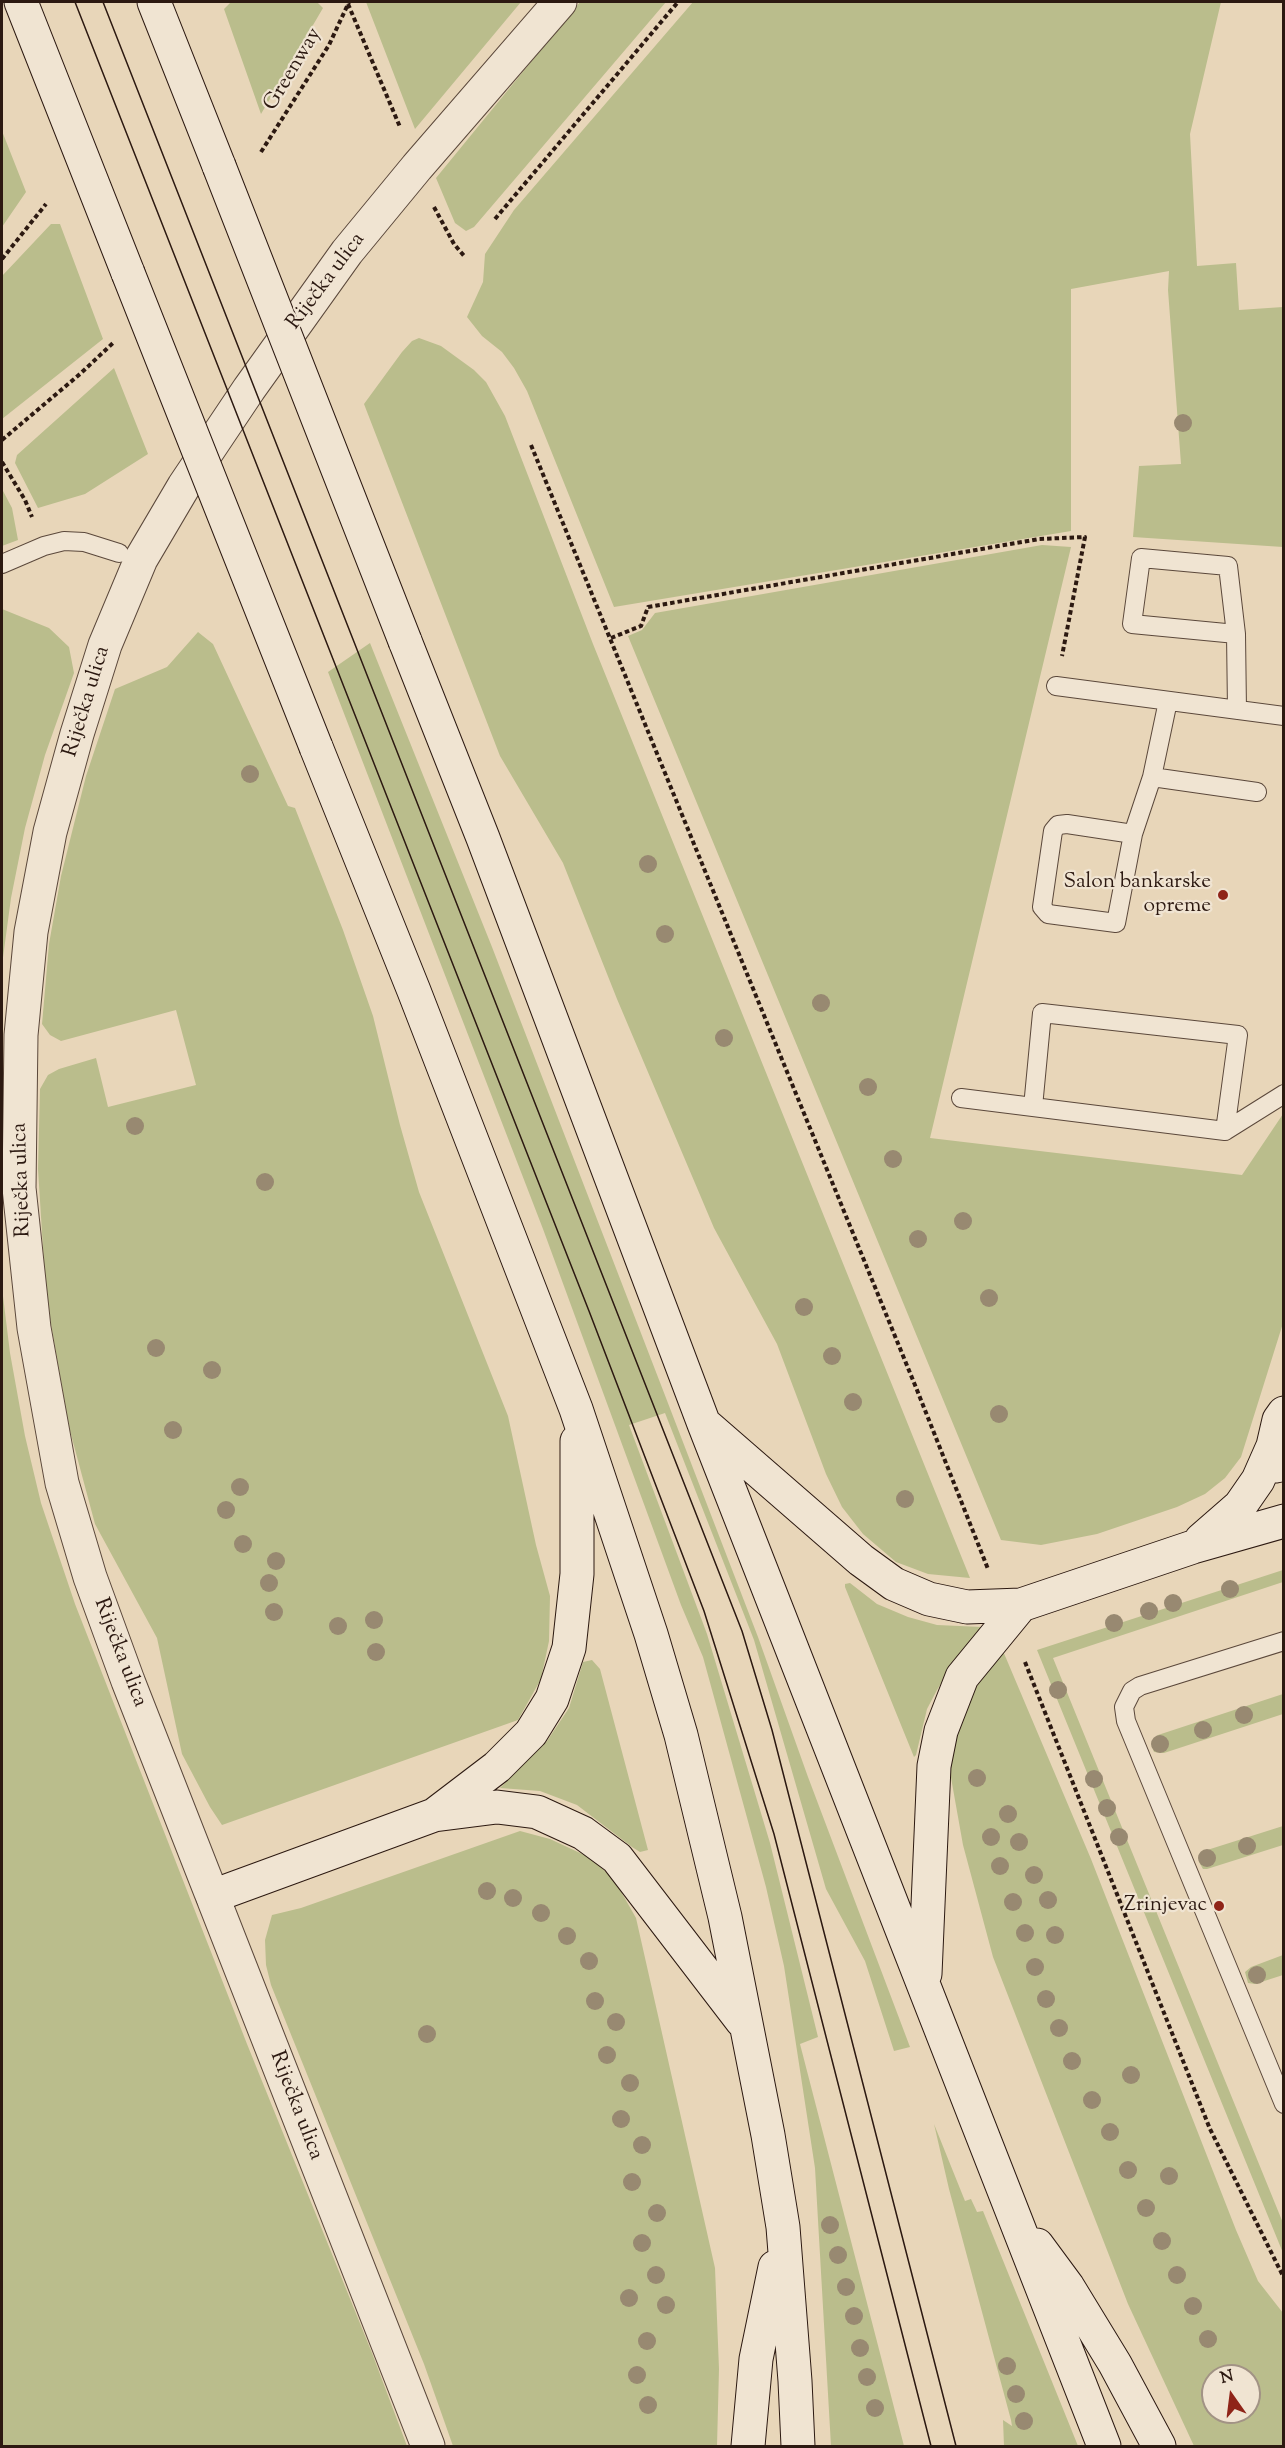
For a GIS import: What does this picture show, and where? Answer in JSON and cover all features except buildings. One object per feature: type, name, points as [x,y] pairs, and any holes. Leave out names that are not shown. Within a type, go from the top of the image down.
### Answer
[{"type":"main road","points":[[21,2],[418,1002],[576,1410],[647,1622],[681,1735],[725,1917],[768,2134],[783,2227],[798,2446]]},
{"type":"main road","points":[[154,2],[483,838],[704,1424],[1104,2446]]},
{"type":"main road","name":"Riječka ulica","points":[[428,2446],[90,1577],[62,1483],[34,1328],[19,1188],[21,1035],[31,932],[50,832],[105,645],[130,582],[184,486],[242,398],[347,252],[417,167],[560,2]]},
{"type":"main road","points":[[434,1815],[504,1760],[531,1733],[552,1699],[569,1648],[578,1574],[576,1410]]},
{"type":"main road","points":[[1280,1421],[1276,1467],[1284,1481]]},
{"type":"main road","points":[[1193,1547],[1240,1506],[1267,1463],[1280,1421]]},
{"type":"main road","points":[[704,1424],[861,1560],[894,1584],[929,1599],[967,1607],[1021,1605],[1193,1547],[1284,1521]]},
{"type":"main road","points":[[925,1988],[934,1766],[940,1731],[962,1677],[1021,1605]]},
{"type":"main road","points":[[213,1896],[434,1815],[497,1807],[537,1812],[583,1833],[617,1858],[746,2027]]},
{"type":"main road","points":[[1011,2210],[1068,2287],[1115,2364],[1160,2446]]},
{"type":"main road","points":[[748,2446],[756,2359],[783,2227]]},
{"type":"lane","points":[[2,564],[44,546],[64,541],[84,542],[119,553]]},
{"type":"lane","points":[[1236,634],[1132,624],[1141,558],[1228,566],[1236,634],[1238,710]]},
{"type":"lane","points":[[1056,686],[1284,717]]},
{"type":"lane","points":[[1133,834],[1067,824],[1058,825],[1053,831],[1042,907],[1048,914],[1116,923],[1133,834],[1152,777],[1168,701]]},
{"type":"lane","points":[[1152,777],[1257,792]]},
{"type":"lane","points":[[1033,1107],[1042,1013],[1238,1035],[1225,1131]]},
{"type":"lane","points":[[961,1098],[1225,1131],[1284,1094]]},
{"type":"lane","points":[[1284,1641],[1140,1686],[1132,1691],[1124,1707],[1126,1721],[1284,2104]]},
{"type":"path","points":[[347,2],[401,131]]},
{"type":"path","name":"Greenway","points":[[261,152],[329,45],[347,2]]},
{"type":"path","points":[[495,219],[678,2]]},
{"type":"path","points":[[431,201],[454,244],[465,257]]},
{"type":"path","points":[[2,259],[46,204]]},
{"type":"path","points":[[2,440],[113,344]]},
{"type":"path","points":[[531,446],[989,1572]]},
{"type":"path","points":[[2,462],[25,500],[44,546]]},
{"type":"path","points":[[611,638],[641,626],[648,607],[1039,539],[1085,537],[1056,686]]},
{"type":"path","points":[[1023,1658],[1210,2129],[1278,2271],[1284,2278]]},
{"type":"green space","points":[[231,2],[317,2],[323,8],[261,114],[224,9]]},
{"type":"green space","points":[[366,2],[521,2],[415,129]]},
{"type":"green space","points":[[580,2],[666,2],[474,227],[466,231],[455,223],[436,178]]},
{"type":"green space","points":[[693,2],[1221,2],[1190,134],[1197,266],[1236,263],[1239,310],[1283,307],[1283,547],[1133,537],[1139,466],[1181,464],[1168,290],[1169,271],[1071,289],[1071,531],[614,607],[527,391],[502,352],[482,336],[467,317],[483,282],[485,254],[514,210]]},
{"type":"green space","points":[[2,131],[26,192],[2,227]]},
{"type":"green space","points":[[51,224],[60,224],[103,339],[2,419],[2,276]]},
{"type":"green space","points":[[419,338],[441,346],[474,370],[486,382],[505,416],[593,644],[970,1578],[928,1574],[896,1562],[863,1534],[842,1507],[826,1474],[777,1344],[714,1228],[617,999],[563,863],[500,756],[364,404],[402,352],[412,341]]},
{"type":"green space","points":[[114,368],[148,454],[85,494],[38,508],[15,463],[17,455]]},
{"type":"green space","points":[[2,489],[12,508],[18,540],[2,546]]},
{"type":"green space","points":[[1042,545],[1071,547],[930,1138],[1242,1175],[1283,1114],[1284,1320],[1241,1457],[1225,1478],[1205,1494],[1177,1507],[1097,1534],[1041,1545],[1001,1540],[628,636],[642,630],[655,613]]},
{"type":"green space","points":[[2,609],[49,628],[69,647],[74,673],[45,755],[25,828],[11,898],[2,965]]},
{"type":"green space","points":[[198,632],[213,644],[288,806],[295,808],[343,930],[373,1016],[419,1192],[508,1416],[536,1545],[550,1596],[549,1641],[541,1679],[518,1720],[222,1825],[182,1754],[157,1638],[95,1524],[69,1427],[46,1296],[38,1169],[40,1089],[48,1075],[59,1069],[96,1058],[108,1107],[196,1085],[176,1010],[61,1041],[50,1035],[42,1024],[49,944],[61,876],[86,776],[115,689],[167,667]]},
{"type":"green space","points":[[370,643],[492,947],[758,1637],[910,2047],[894,2051],[865,1961],[826,1889],[754,1640],[665,1413],[629,1425],[707,1634],[770,1843],[818,2037],[800,2044],[904,2446],[831,2446],[815,2168],[784,1966],[766,1887],[703,1657],[681,1605],[543,1229],[328,672]]},
{"type":"green space","points":[[2,1288],[10,1353],[25,1436],[41,1503],[75,1604],[407,2446],[2,2446]]},
{"type":"green space","points":[[1283,1570],[1283,1582],[1053,1658],[1283,2223],[1283,2253],[1037,1650]]},
{"type":"green space","points":[[850,1583],[877,1604],[908,1617],[937,1625],[982,1627],[951,1667],[927,1709],[914,1757],[845,1587],[845,1584]]},
{"type":"green space","points":[[1003,1651],[1091,1859],[1236,2230],[1258,2281],[1283,2313],[1283,2446],[1194,2446],[1128,2304],[993,1957],[963,1845],[950,1772],[957,1729],[970,1695]]},
{"type":"green space","points":[[592,1660],[600,1669],[648,1850],[640,1852],[632,1847],[577,1805],[540,1791],[500,1788],[547,1741],[569,1708],[583,1662]]},
{"type":"green space","points":[[1283,1694],[1283,1714],[1164,1753],[1154,1752],[1153,1739],[1158,1735]]},
{"type":"green space","points":[[1283,1826],[1283,1845],[1207,1869],[1203,1869],[1199,1862],[1199,1854],[1204,1851]]},
{"type":"green space","points":[[520,1831],[550,1839],[593,1859],[615,1881],[636,1918],[715,2268],[719,2369],[717,2446],[453,2446],[424,2364],[271,1985],[266,1965],[265,1940],[272,1915],[301,1908]]},
{"type":"green space","points":[[1283,1955],[1283,1975],[1255,1984],[1248,1983],[1245,1972],[1251,1967]]},
{"type":"green space","points":[[934,2124],[965,2201],[971,2199],[977,2212],[983,2211],[1078,2446],[1004,2446],[1003,2420],[1012,2426],[1011,2420],[949,2189]]},
{"type":"tram line","points":[[75,2],[589,1311],[704,1611],[774,1834],[931,2446]]},
{"type":"tram line","points":[[103,2],[742,1631],[772,1730],[956,2446]]},
{"type":"place","name":"Salon bankarske opreme","points":[[1223,895]]},
{"type":"place","name":"Zrinjevac","points":[[1219,1906]]}]
